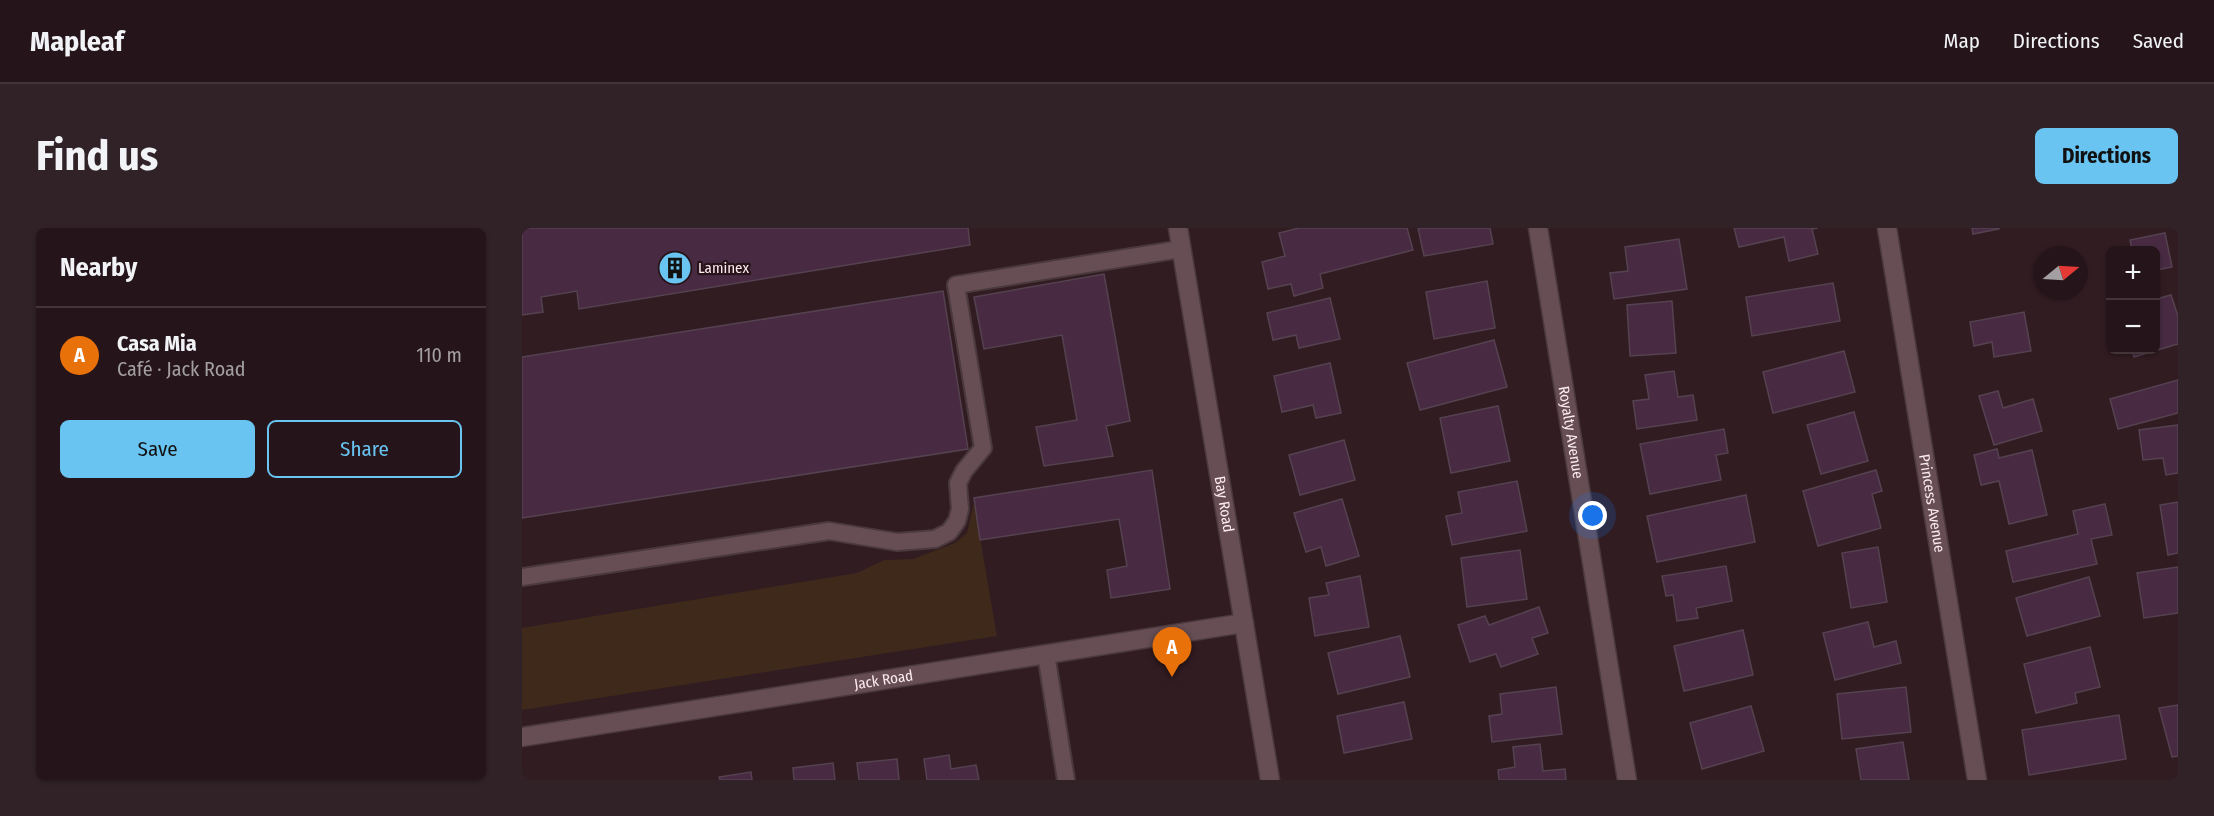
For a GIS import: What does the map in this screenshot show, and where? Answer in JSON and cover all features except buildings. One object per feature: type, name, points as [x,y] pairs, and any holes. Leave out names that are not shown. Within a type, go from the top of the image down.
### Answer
[{"type":"street","name":"Bay Road","points":[[1178,228],[1270,780]]},
{"type":"street","name":"Royalty Avenue","points":[[1538,228],[1627,780]]},
{"type":"street","name":"Princess Avenue","points":[[1887,228],[1977,780]]},
{"type":"street","name":"Jack Road","points":[[522,737],[1244,623]]},
{"type":"lane","points":[[522,577],[829,531],[897,542],[935,539],[949,532],[957,521],[960,509],[958,483],[964,471],[983,448],[956,285],[1181,249]]},
{"type":"lane","points":[[1046,654],[1065,780]]},
{"type":"shaded area","points":[[974,503],[997,636],[522,710],[522,628],[857,573],[884,560],[913,559],[955,543],[967,533]]},
{"type":"place","name":"Laminex","points":[[675,268]]},
{"type":"place","name":"Casa Mia","points":[[1172,677]]}]
